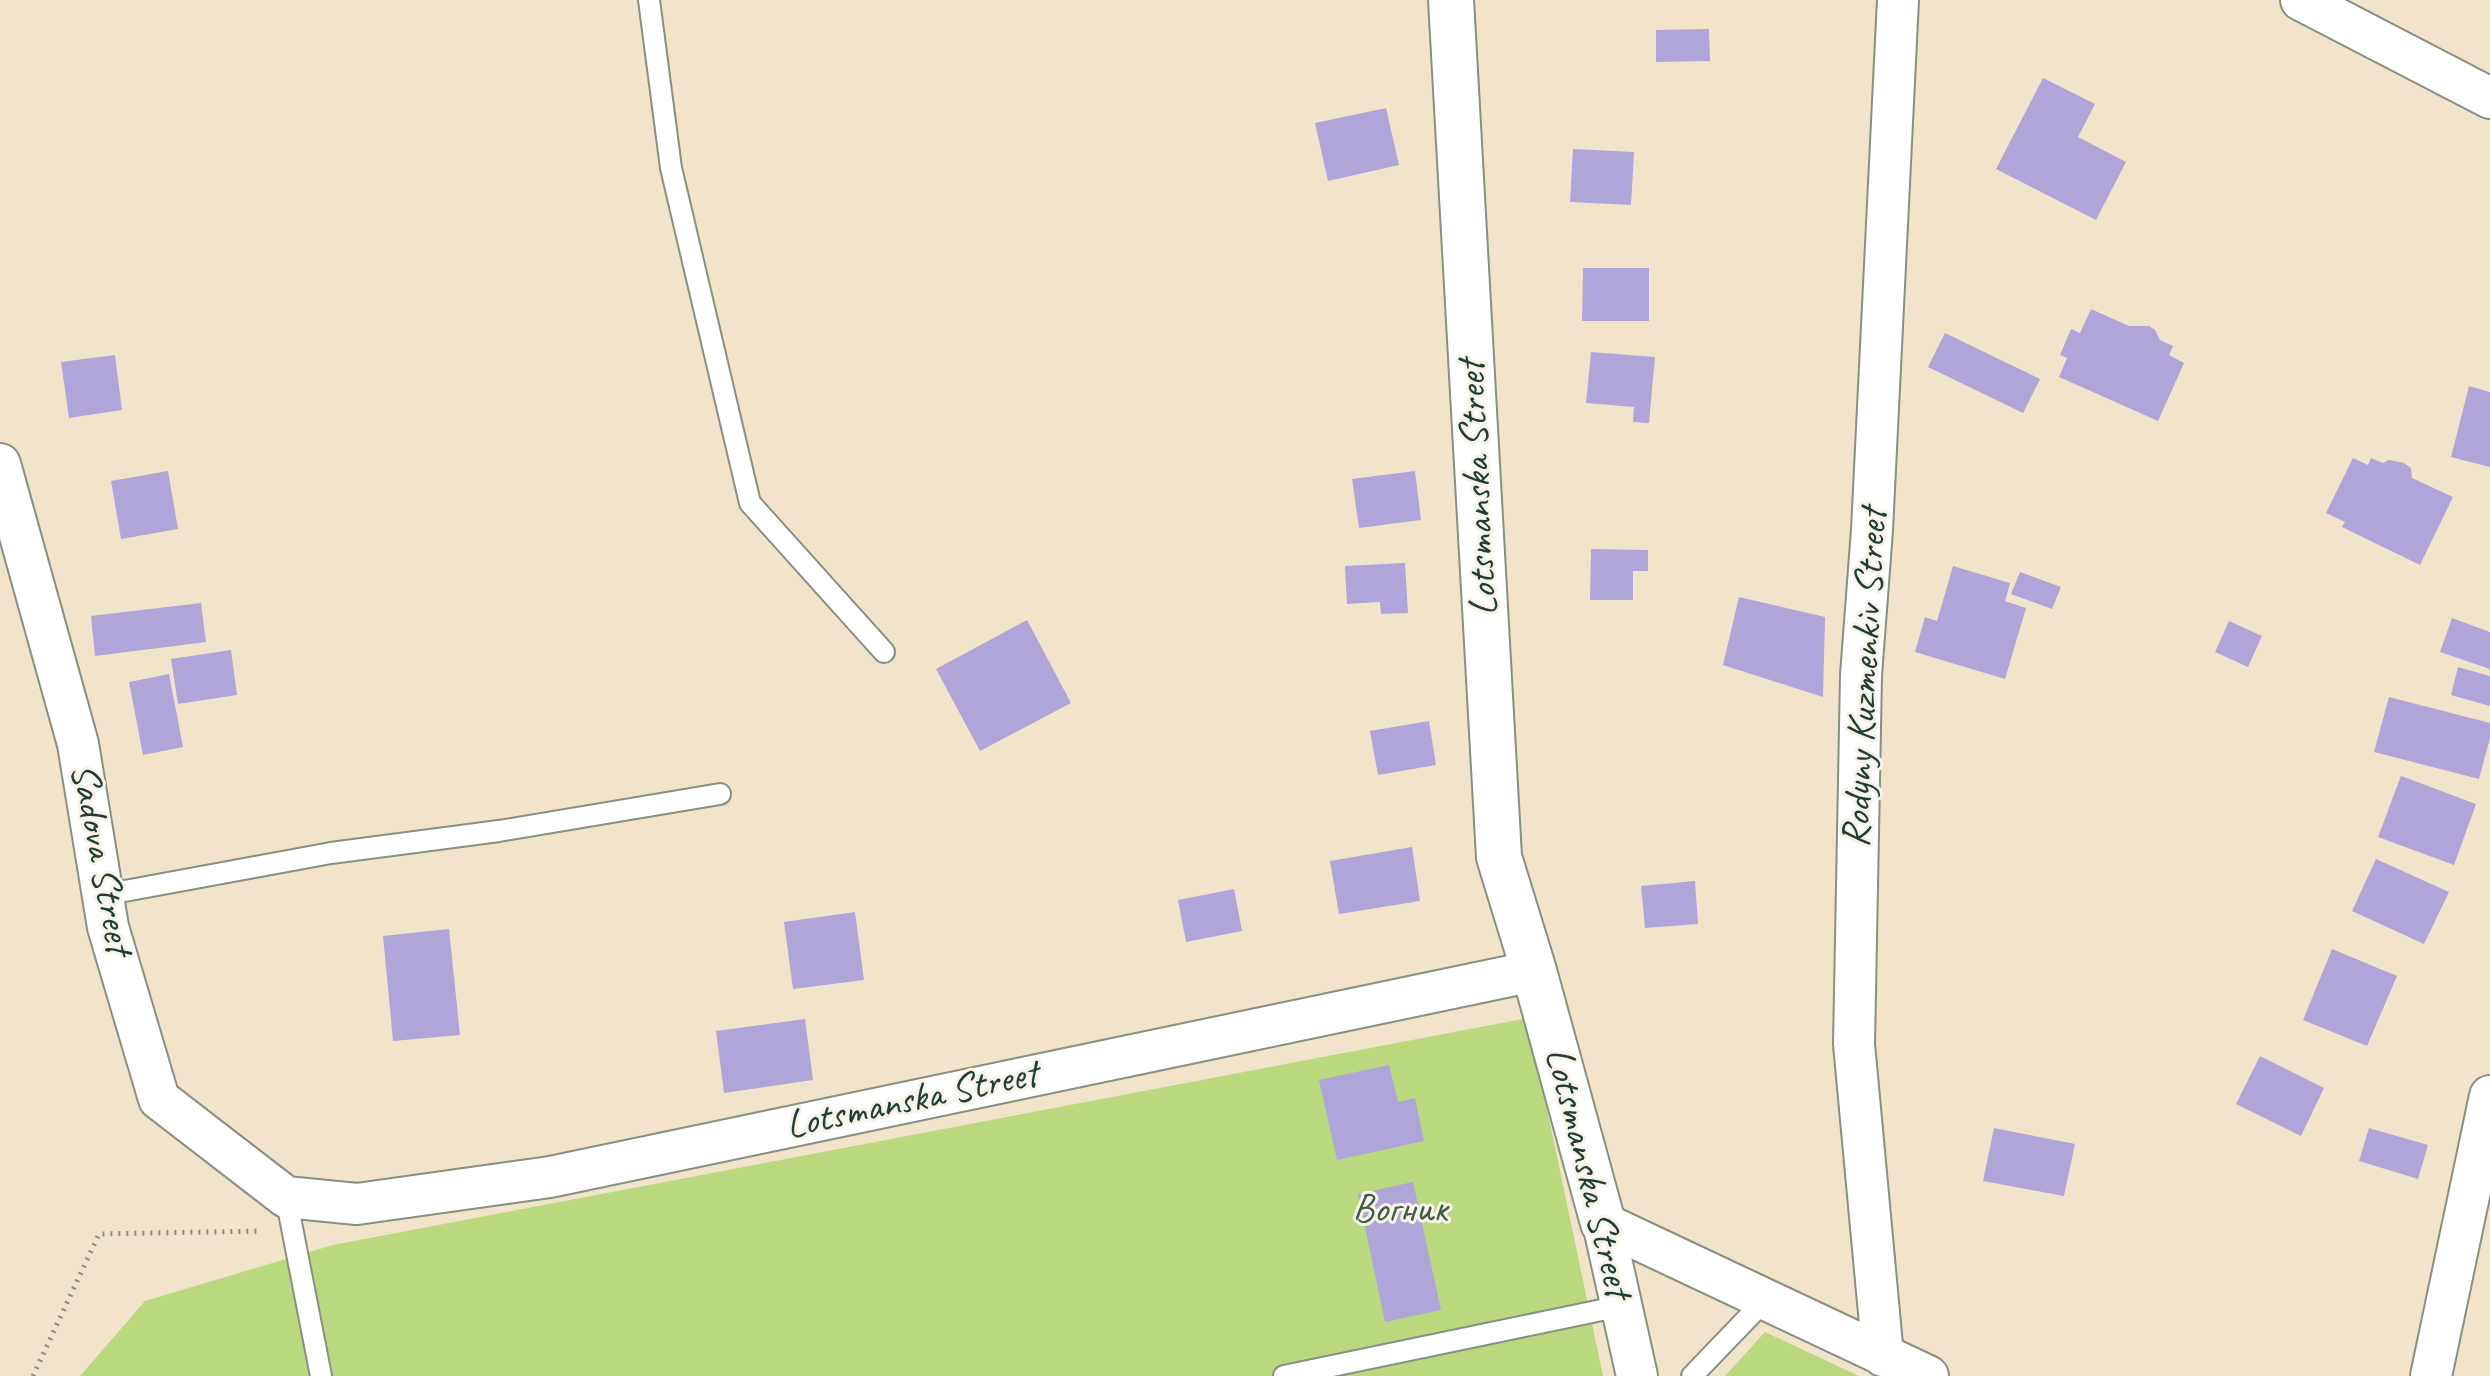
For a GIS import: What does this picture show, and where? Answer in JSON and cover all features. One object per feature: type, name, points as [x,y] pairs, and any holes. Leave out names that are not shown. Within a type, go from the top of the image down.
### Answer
[{"type":"street","name":"Lotsmanska Street","points":[[1451,0],[1499,857],[1534,971],[1603,1223],[1637,1376]]},
{"type":"street","name":"Rodyny Kuzmenkiv Street","points":[[1883,1356],[1854,1044],[1861,675],[1872,530],[1898,0]]},
{"type":"street","points":[[2301,0],[2490,98]]},
{"type":"street","name":"Sadova Street","points":[[0,464],[78,744],[108,927],[159,1099],[290,1214]]},
{"type":"street","name":"Lotsmanska Street","points":[[290,1214],[550,1177],[1534,971]]},
{"type":"street","points":[[2431,1376],[2490,1096]]},
{"type":"street","points":[[1603,1223],[1928,1376]]},
{"type":"lane","points":[[649,0],[671,168],[750,503],[884,652]]},
{"type":"lane","points":[[103,895],[331,853],[499,831],[720,794]]},
{"type":"lane","points":[[290,1214],[321,1376]]},
{"type":"lane","points":[[1692,1376],[1765,1300]]},
{"type":"lane","points":[[1284,1376],[1621,1306]]},
{"type":"path","points":[[33,1376],[99,1234],[290,1214]]},
{"type":"green space","name":"Вогник","points":[[1528,1018],[1603,1376],[80,1376],[145,1301],[333,1245]]},
{"type":"green space","points":[[1765,1332],[1859,1376],[1725,1376]]},
{"type":"building","points":[[1709,29],[1710,61],[1656,62],[1656,30]]},
{"type":"building","points":[[2043,78],[2095,104],[2078,137],[2126,162],[2096,220],[1996,169]]},
{"type":"building","points":[[1386,108],[1399,165],[1328,181],[1315,123]]},
{"type":"building","points":[[1573,149],[1634,152],[1631,205],[1570,202]]},
{"type":"building","points":[[1583,268],[1649,268],[1649,321],[1582,321]]},
{"type":"building","points":[[2091,309],[2129,326],[2149,326],[2160,340],[2173,346],[2169,355],[2184,363],[2158,421],[2059,377],[2067,358],[2060,355],[2071,329],[2080,333]]},
{"type":"building","points":[[1945,333],[2040,379],[2023,413],[1928,367]]},
{"type":"building","points":[[1591,352],[1655,357],[1649,423],[1633,422],[1634,407],[1586,403]]},
{"type":"building","points":[[115,355],[122,410],[69,418],[61,362]]},
{"type":"building","points":[[2469,386],[2490,392],[2490,467],[2451,457]]},
{"type":"building","points":[[2353,458],[2368,465],[2371,458],[2383,463],[2389,460],[2404,463],[2411,468],[2412,478],[2453,497],[2420,565],[2342,527],[2345,522],[2326,513]]},
{"type":"building","points":[[168,471],[178,529],[121,539],[111,481]]},
{"type":"building","points":[[1415,471],[1421,520],[1359,528],[1352,479]]},
{"type":"building","points":[[1591,549],[1648,550],[1648,571],[1633,571],[1633,600],[1590,600]]},
{"type":"building","points":[[1405,563],[1408,613],[1381,614],[1380,602],[1347,604],[1345,566]]},
{"type":"building","points":[[1953,566],[2010,583],[2005,601],[2026,608],[2005,679],[1915,652],[1925,617],[1937,621]]},
{"type":"building","points":[[2020,572],[2061,587],[2052,609],[2011,594]]},
{"type":"building","points":[[1739,597],[1825,617],[1823,697],[1723,665]]},
{"type":"building","points":[[201,603],[206,642],[95,656],[91,616]]},
{"type":"building","points":[[2452,618],[2490,632],[2490,669],[2440,652]]},
{"type":"building","points":[[1027,620],[1071,703],[980,751],[936,669]]},
{"type":"building","points":[[2229,621],[2262,636],[2248,667],[2215,652]]},
{"type":"building","points":[[231,650],[237,695],[178,704],[171,659]]},
{"type":"building","points":[[2458,667],[2490,676],[2490,706],[2451,695]]},
{"type":"building","points":[[169,674],[183,747],[143,755],[129,682]]},
{"type":"building","points":[[2389,697],[2490,723],[2490,738],[2479,779],[2374,752]]},
{"type":"building","points":[[1429,721],[1436,765],[1378,775],[1370,731]]},
{"type":"building","points":[[2401,776],[2476,804],[2454,865],[2378,837]]},
{"type":"building","points":[[1412,847],[1420,901],[1339,914],[1330,861]]},
{"type":"building","points":[[2376,859],[2449,892],[2424,944],[2352,911]]},
{"type":"building","points":[[1695,881],[1698,924],[1645,928],[1641,886]]},
{"type":"building","points":[[1234,889],[1242,931],[1186,942],[1178,900]]},
{"type":"building","points":[[855,912],[864,980],[793,989],[784,922]]},
{"type":"building","points":[[449,929],[460,1035],[393,1041],[383,936]]},
{"type":"building","points":[[2332,949],[2397,976],[2367,1046],[2303,1020]]},
{"type":"building","points":[[805,1019],[813,1080],[724,1093],[716,1031]]},
{"type":"building","points":[[2260,1056],[2324,1088],[2301,1136],[2236,1104]]},
{"type":"building","points":[[1389,1065],[1398,1102],[1415,1098],[1424,1141],[1337,1160],[1319,1080]]},
{"type":"building","points":[[1994,1128],[2075,1144],[2064,1196],[1983,1181]]},
{"type":"building","points":[[2369,1128],[2428,1145],[2418,1179],[2359,1161]]},
{"type":"building","points":[[1413,1182],[1441,1310],[1385,1322],[1358,1194]]}]
